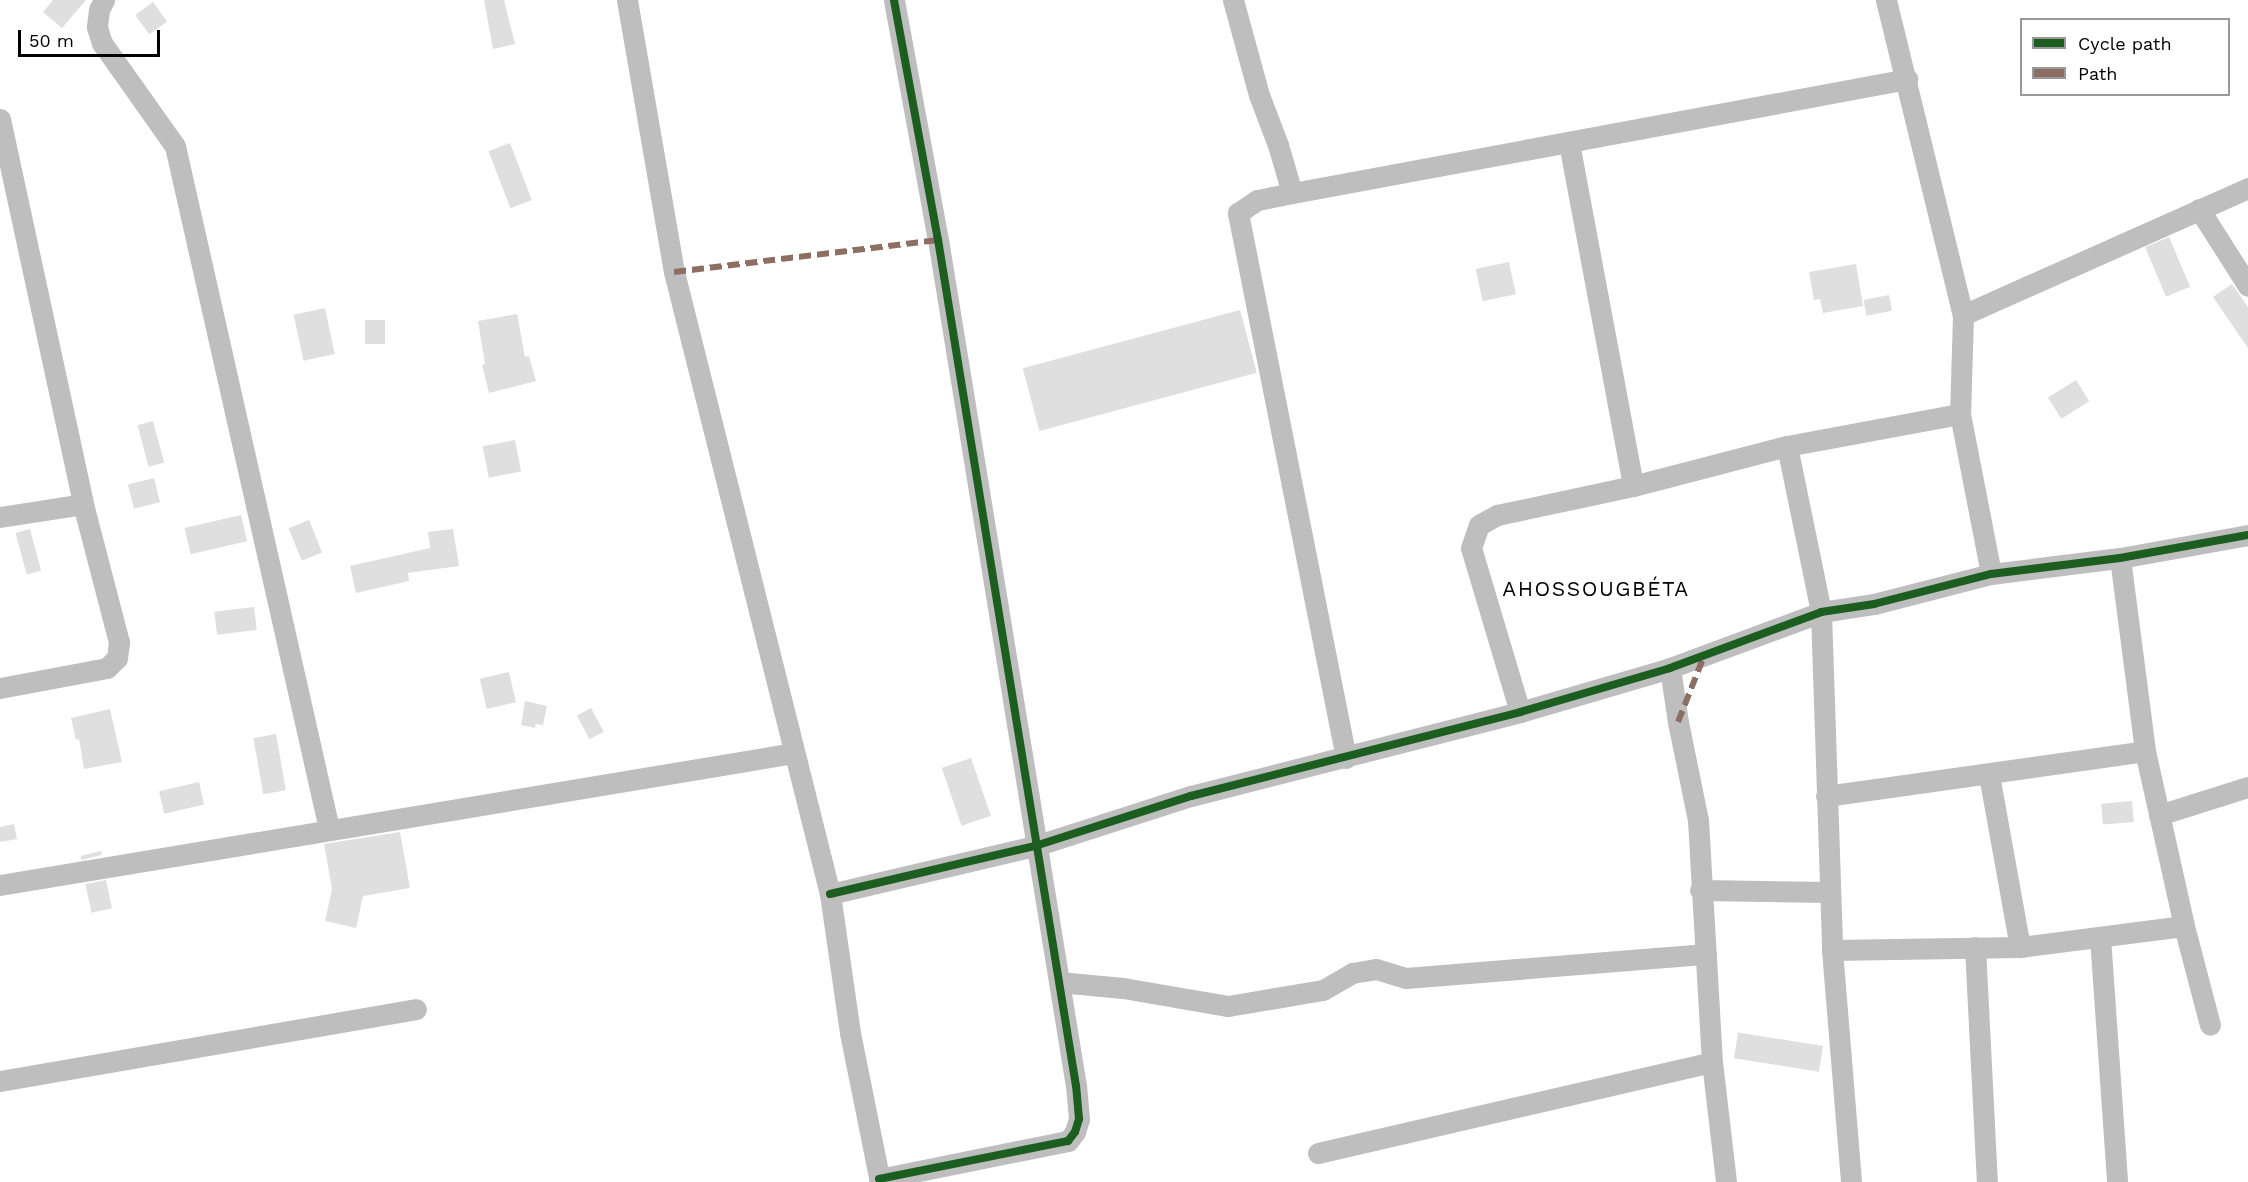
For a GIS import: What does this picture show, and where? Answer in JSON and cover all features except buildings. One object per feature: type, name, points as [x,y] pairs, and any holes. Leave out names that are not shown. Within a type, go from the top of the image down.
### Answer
[{"type":"street","points":[[104,0],[99,10],[97,27],[102,43],[175,146],[329,829]]},
{"type":"street","points":[[627,0],[675,272],[830,894],[850,1032],[879,1181],[1068,1141],[1076,1132],[1079,1119],[1059,981],[1035,846],[938,240],[894,0]]},
{"type":"street","points":[[1233,0],[1259,95],[1278,145],[1292,193]]},
{"type":"street","points":[[1886,0],[1963,315],[1960,414],[1991,574]]},
{"type":"street","points":[[1346,758],[1239,230],[1238,213],[1257,200],[1907,79]]},
{"type":"street","points":[[0,119],[83,504],[118,642],[117,658],[107,668],[0,688]]},
{"type":"street","points":[[1569,143],[1633,486]]},
{"type":"street","points":[[1963,315],[2248,188]]},
{"type":"street","points":[[2199,209],[2248,286]]},
{"type":"street","points":[[1520,712],[1471,548],[1479,525],[1497,515],[1633,486],[1787,446],[1960,414]]},
{"type":"street","points":[[1787,446],[1821,612],[1832,950],[1851,1182]]},
{"type":"street","points":[[0,517],[83,504]]},
{"type":"street","points":[[830,894],[1035,846],[1191,796],[1520,712],[1670,668],[1821,612],[1874,604],[1991,574],[2120,558],[2248,535]]},
{"type":"street","points":[[2120,558],[2145,751],[2184,926],[2210,1025]]},
{"type":"street","points":[[1670,668],[1678,722],[1698,820],[1700,890],[1712,1062],[1726,1182]]},
{"type":"street","points":[[1826,796],[1989,775],[2145,751]]},
{"type":"street","points":[[0,885],[794,753]]},
{"type":"street","points":[[1989,775],[2020,947]]},
{"type":"street","points":[[2158,815],[2248,787]]},
{"type":"street","points":[[1700,890],[1829,892]]},
{"type":"street","points":[[1832,950],[2020,947],[2184,926]]},
{"type":"street","points":[[2100,937],[2117,1182]]},
{"type":"street","points":[[1975,947],[1987,1182]]},
{"type":"street","points":[[1059,981],[1123,988],[1228,1006],[1323,990],[1353,973],[1376,969],[1406,978],[1706,954]]},
{"type":"street","points":[[0,1081],[416,1009]]},
{"type":"street","points":[[1318,1153],[1712,1062]]},
{"type":"marked path","points":[[674,272],[938,240]]},
{"type":"marked path","points":[[1678,722],[1704,656]]},
{"type":"cycle path","points":[[879,1179],[1068,1141],[1075,1132],[1079,1119],[1076,1086],[938,240],[894,0]]},
{"type":"cycle path","points":[[830,894],[1035,846],[1191,796],[1520,712],[1670,668],[1821,612],[1874,604],[1991,574],[2120,558],[2248,535]]},
{"type":"district","name":"AHOSSOUGBÉTA","points":[[1596,589]]}]
